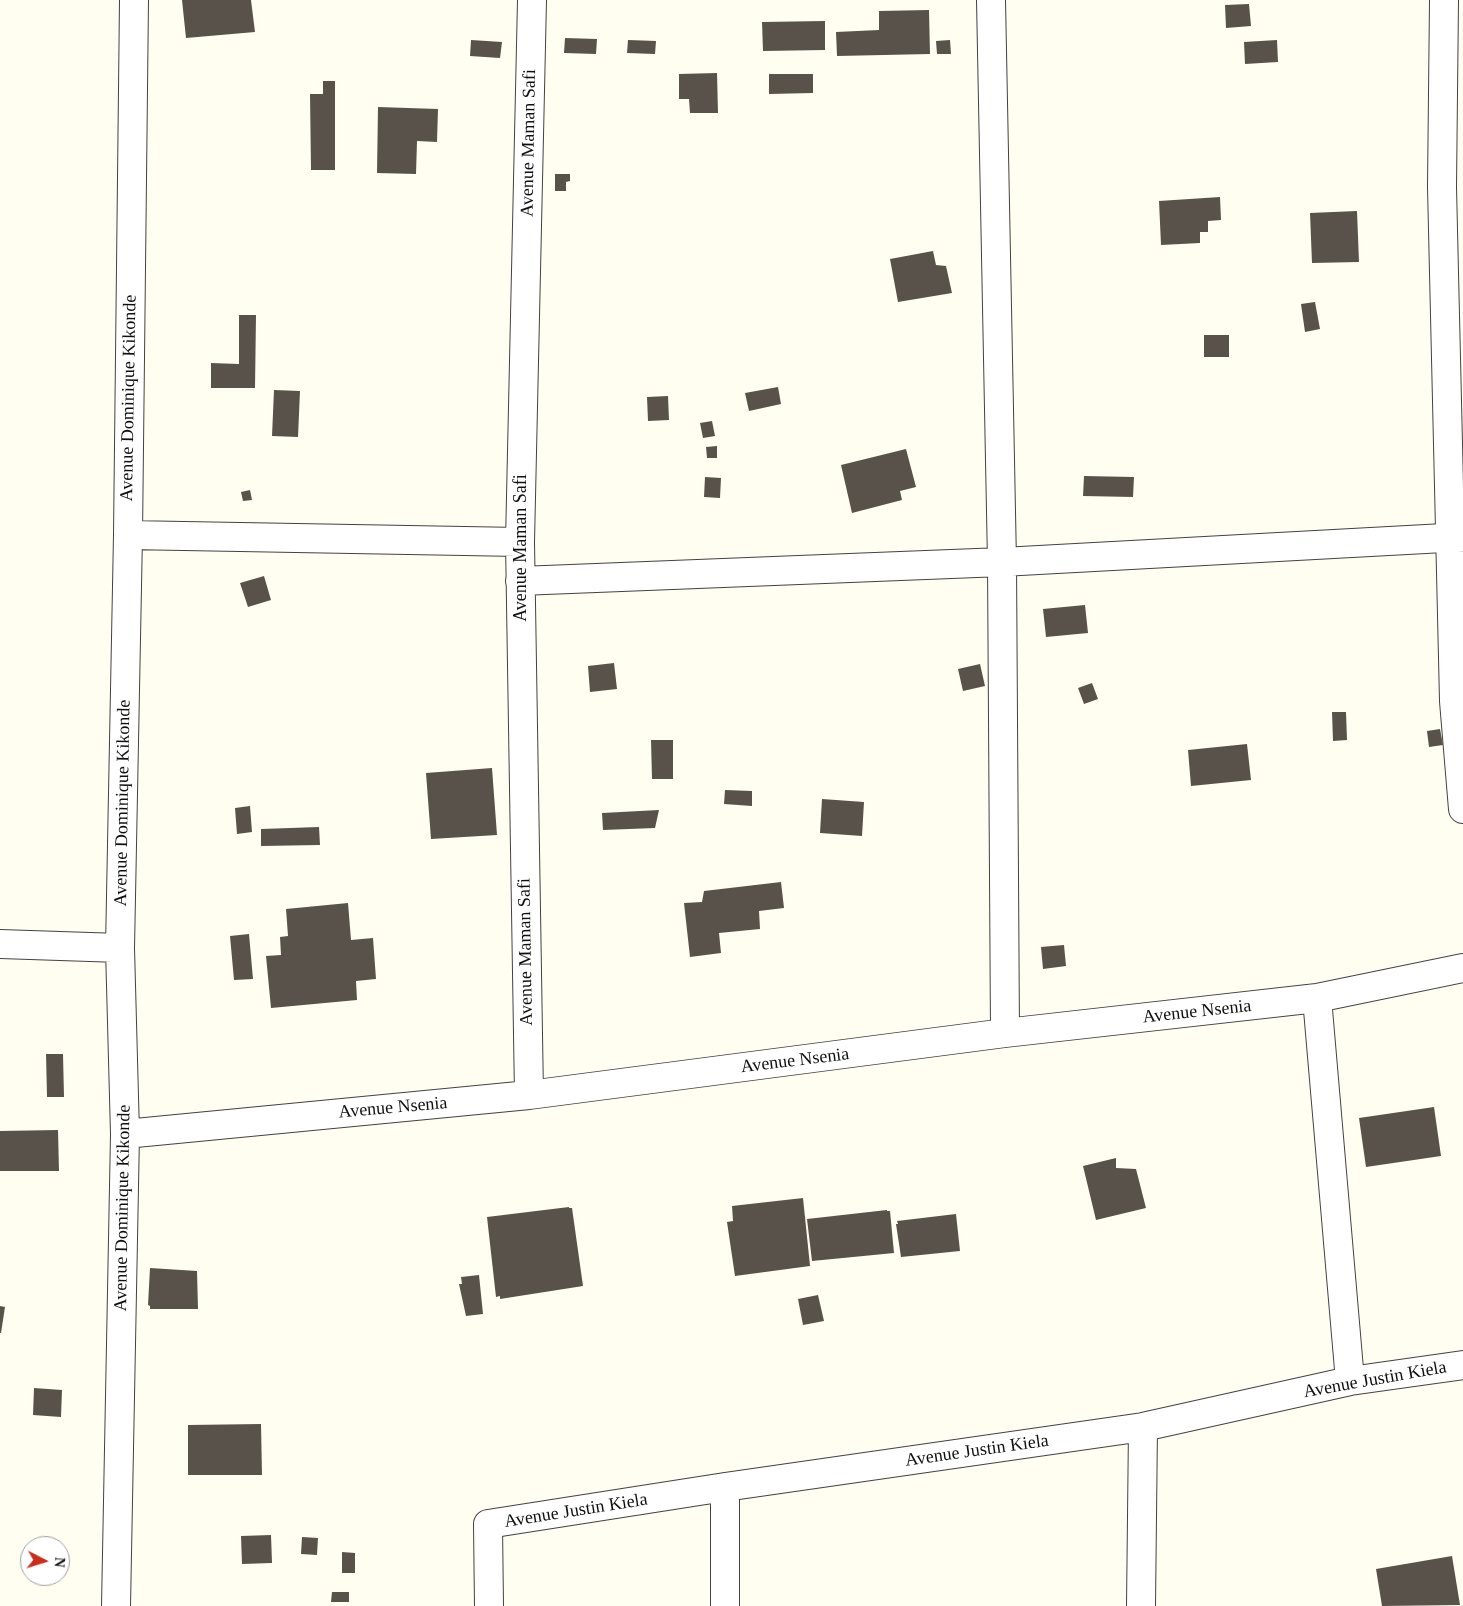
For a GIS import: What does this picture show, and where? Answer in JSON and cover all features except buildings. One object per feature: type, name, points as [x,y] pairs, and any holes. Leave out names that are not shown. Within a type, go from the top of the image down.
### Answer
[{"type":"street","name":"Avenue Dominique Kikonde","points":[[116,1606],[125,1134],[120,948],[128,535],[134,0]]},
{"type":"street","name":"Avenue Maman Safi","points":[[529,1095],[520,542],[532,0]]},
{"type":"street","points":[[991,0],[1002,562],[1005,1033]]},
{"type":"street","points":[[1444,0],[1442,188],[1457,537],[1454,701],[1463,809]]},
{"type":"street","points":[[128,535],[520,542]]},
{"type":"street","points":[[520,581],[1002,562],[1457,537]]},
{"type":"street","points":[[0,944],[120,948]]},
{"type":"street","name":"Avenue Nsenia","points":[[125,1134],[529,1095],[1005,1033],[1317,998],[1463,968]]},
{"type":"street","points":[[1317,998],[1350,1381]]},
{"type":"street","name":"Avenue Justin Kiela","points":[[489,1606],[488,1524],[725,1487],[1143,1427],[1350,1381],[1463,1365]]},
{"type":"street","points":[[1141,1606],[1143,1427]]},
{"type":"street","points":[[725,1487],[725,1606]]}]
